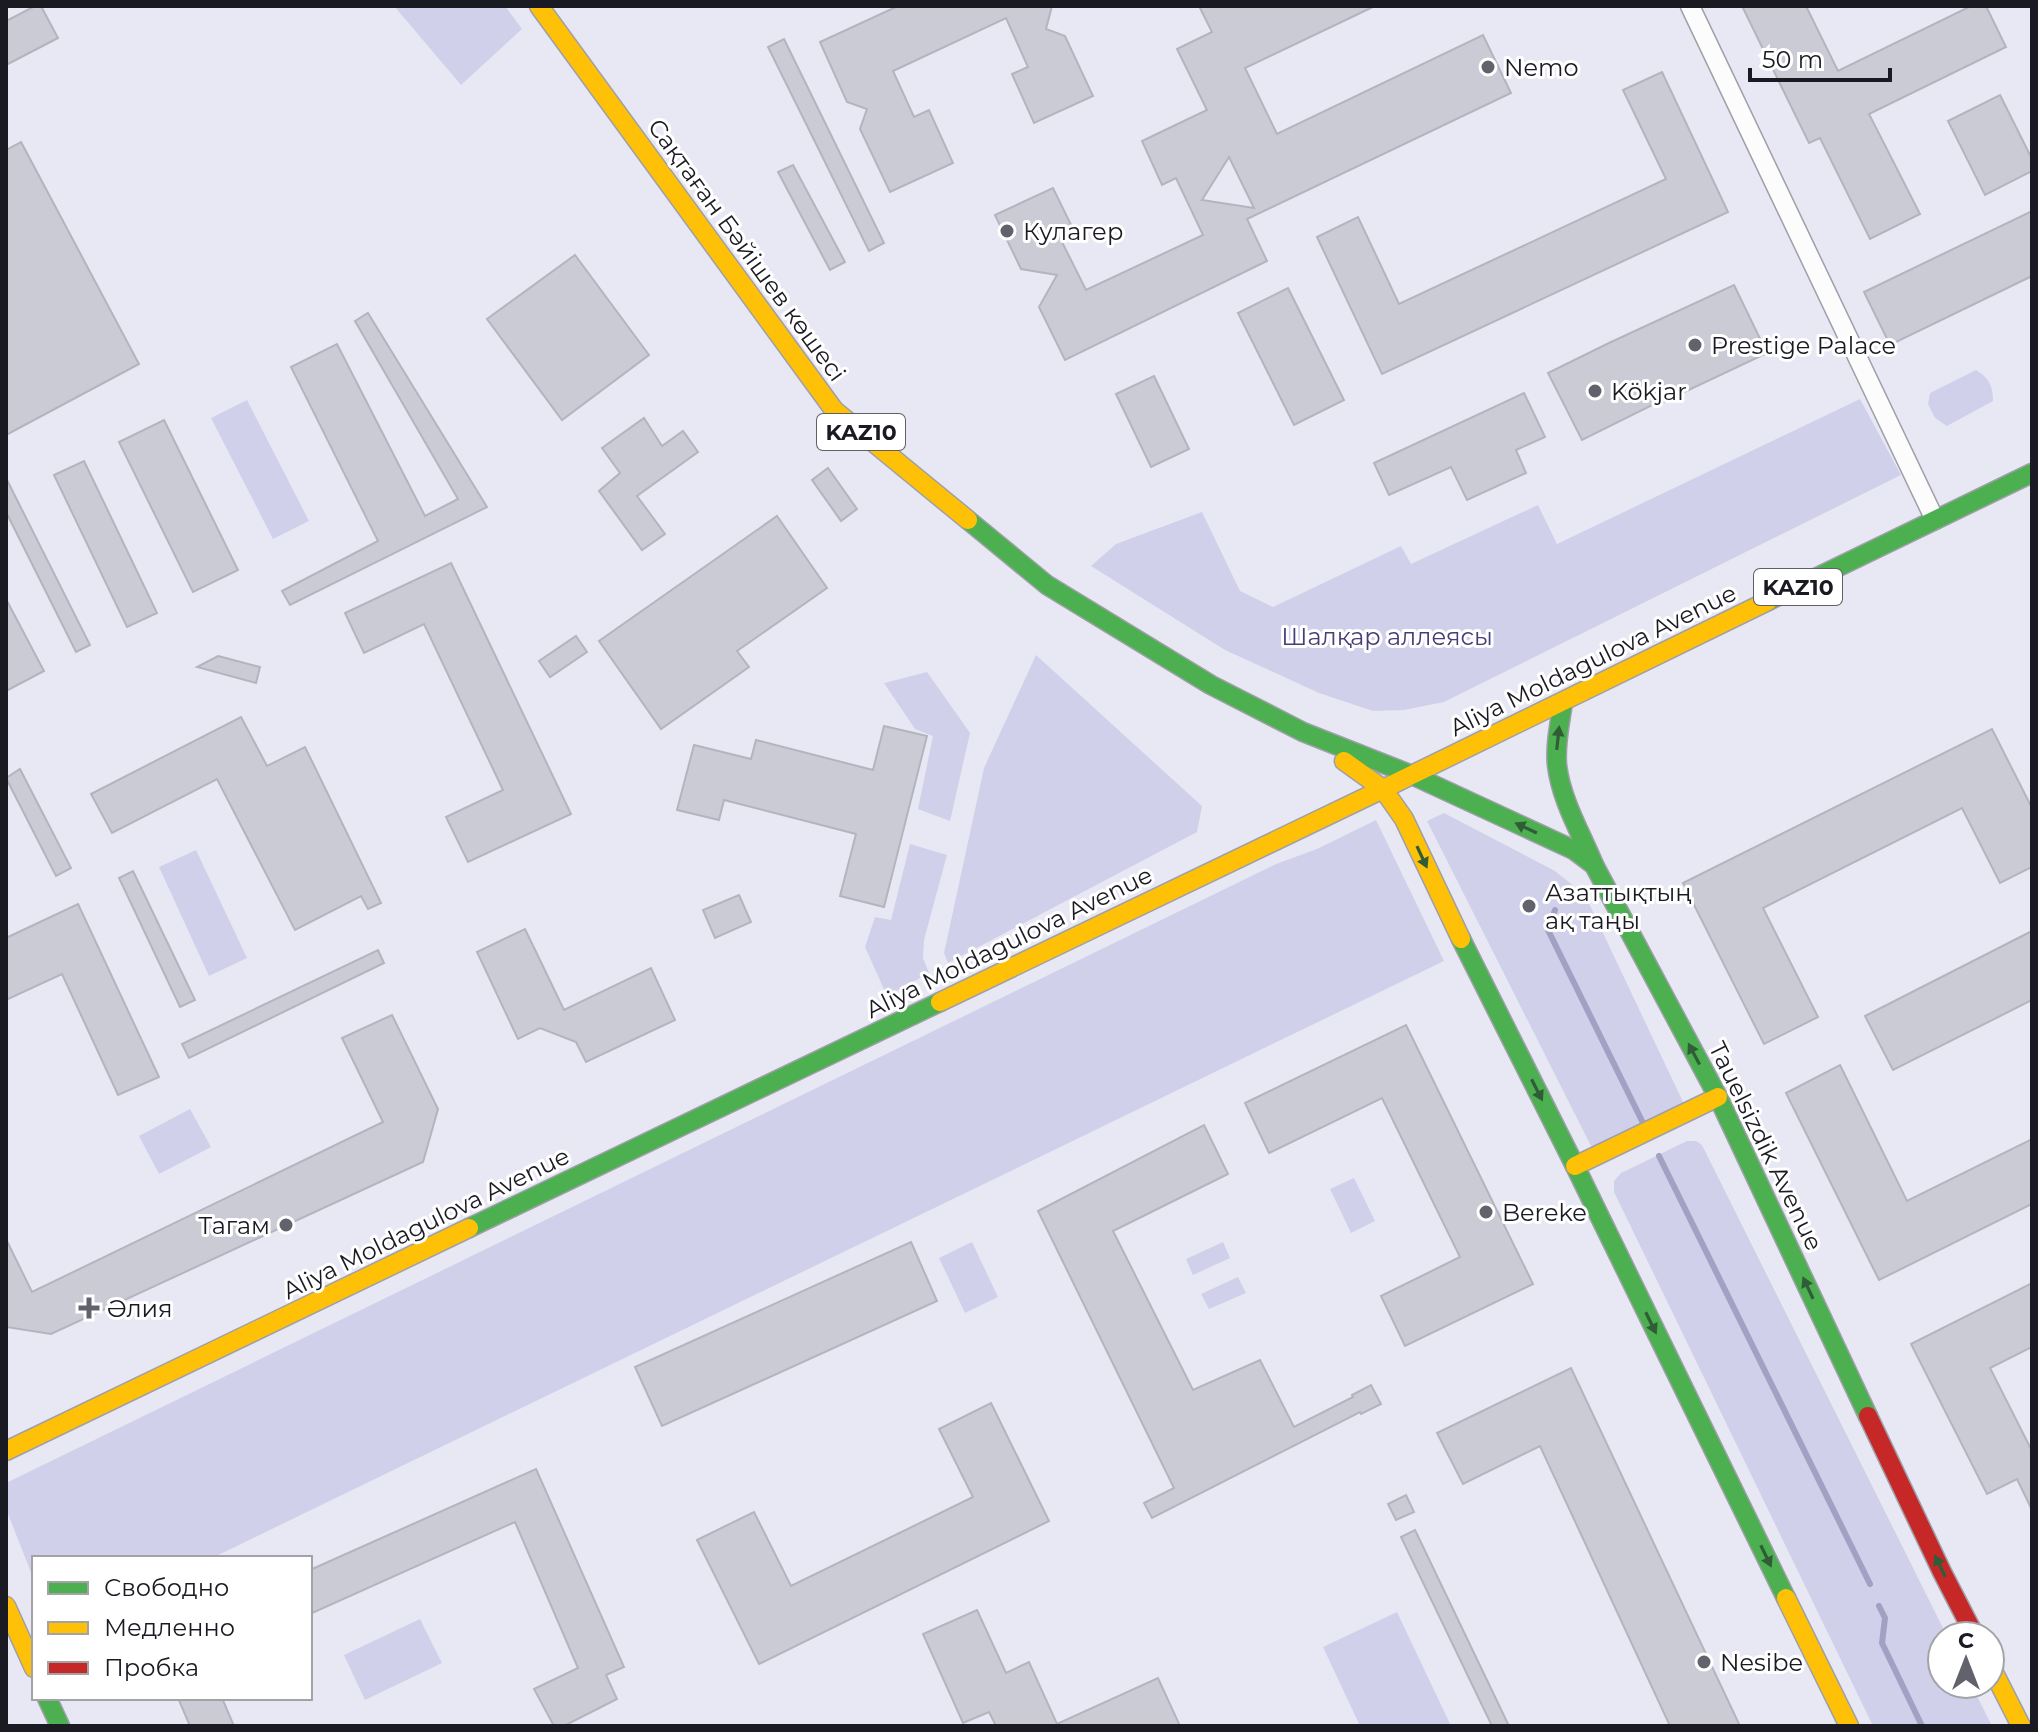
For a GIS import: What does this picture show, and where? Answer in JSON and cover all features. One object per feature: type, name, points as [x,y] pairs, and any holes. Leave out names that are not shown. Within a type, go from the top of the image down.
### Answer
[{"type":"main road","name":"Сақтаған Бәйішев көшесі","points":[[539,6],[834,410],[1047,585],[1225,693],[1303,732],[1412,775]]},
{"type":"main road","name":"Aliya Moldagulova Avenue","points":[[6,1451],[1383,789],[2032,473]]},
{"type":"main road","points":[[1563,702],[1557,765],[1561,784],[1594,865]]},
{"type":"main road","name":"Сақтаған Бәйішев көшесі","points":[[1303,732],[1383,789]]},
{"type":"main road","name":"Tauelsizdik Avenue","points":[[1412,775],[1574,850],[1594,865],[1718,1097],[1967,1620]]},
{"type":"main road","points":[[1383,789],[1404,819],[1469,957],[1575,1166],[1849,1726]]},
{"type":"main road","points":[[1575,1166],[1718,1097]]},
{"type":"main road","points":[[6,1606],[32,1664]]},
{"type":"main road","points":[[2006,1696],[2021,1726]]},
{"type":"main road","points":[[48,1700],[60,1726]]},
{"type":"street","points":[[1690,6],[1935,520]]},
{"type":"green space","points":[[394,6],[505,6],[522,29],[461,85]]},
{"type":"green space","points":[[1976,370],[1989,383],[1993,401],[1947,426],[1935,418],[1928,404],[1930,393]]},
{"type":"green space","name":"Шалқар аллеясы","points":[[1860,399],[1901,475],[1444,702],[1404,710],[1373,711],[1319,693],[1225,650],[1091,566],[1116,544],[1202,512],[1240,591],[1273,607],[1401,546],[1411,564],[1538,505],[1557,544]]},
{"type":"green space","points":[[247,400],[309,521],[273,539],[211,418]]},
{"type":"green space","points":[[1036,655],[1202,806],[1197,832],[948,963],[944,953],[984,768]]},
{"type":"green space","points":[[927,672],[970,733],[950,821],[918,809],[933,736],[915,729],[884,683]]},
{"type":"green space","points":[[1444,813],[1555,871],[1585,895],[1684,1104],[1592,1148],[1427,821]]},
{"type":"green space","points":[[1376,820],[1444,961],[216,1556],[32,1556],[32,1575],[6,1509],[6,1483],[1276,864],[1317,849]]},
{"type":"green space","points":[[910,844],[947,855],[924,940],[923,958],[929,973],[887,996],[865,947],[875,917],[891,920]]},
{"type":"green space","points":[[196,850],[247,958],[209,976],[159,867]]},
{"type":"green space","points":[[190,1109],[211,1147],[159,1174],[139,1136]]},
{"type":"green space","points":[[1687,1141],[1702,1145],[1939,1620],[1926,1620],[1926,1700],[1979,1700],[1992,1726],[1873,1726],[1614,1192],[1614,1181],[1621,1173]]},
{"type":"green space","points":[[1354,1178],[1375,1221],[1351,1233],[1330,1189]]},
{"type":"green space","points":[[972,1242],[998,1297],[965,1313],[939,1258]]},
{"type":"green space","points":[[1223,1242],[1230,1258],[1193,1275],[1186,1259]]},
{"type":"green space","points":[[1238,1277],[1246,1293],[1209,1309],[1201,1294]]},
{"type":"green space","points":[[1397,1612],[1451,1726],[1360,1726],[1323,1647]]},
{"type":"green space","points":[[420,1619],[442,1663],[365,1700],[344,1655]]},
{"type":"building","points":[[41,6],[58,38],[6,65],[6,21]]},
{"type":"building","points":[[898,6],[1052,6],[1046,29],[1065,36],[1093,96],[1034,123],[1012,74],[1028,67],[1006,18],[893,71],[914,117],[929,110],[953,163],[890,192],[860,129],[867,109],[847,102],[820,42]]},
{"type":"building","points":[[1199,6],[1375,6],[1245,68],[1277,134],[1483,35],[1511,93],[1247,219],[1267,261],[1065,360],[1039,307],[1057,275],[1021,269],[995,215],[1053,188],[1076,235],[1062,242],[1086,290],[1203,235],[1176,178],[1162,185],[1142,141],[1207,110],[1177,49],[1212,32]],"holes":[[[1229,157],[1254,208],[1202,200]]]},
{"type":"building","points":[[1742,6],[1806,6],[1838,71],[1971,6],[1986,6],[2006,47],[1869,114],[1920,214],[1870,239],[1820,138],[1809,143]]},
{"type":"building","points":[[784,39],[884,243],[869,251],[768,47]]},
{"type":"building","points":[[1662,72],[1728,212],[1382,374],[1317,237],[1358,217],[1399,304],[1666,179],[1623,90]]},
{"type":"building","points":[[2000,95],[2032,159],[2032,171],[1985,195],[1948,121]]},
{"type":"building","points":[[21,142],[139,364],[6,435],[6,150]]},
{"type":"building","points":[[793,165],[845,262],[830,270],[778,172]]},
{"type":"building","points":[[2032,211],[2032,276],[1890,345],[1864,292]]},
{"type":"building","points":[[575,255],[649,355],[562,420],[487,319]]},
{"type":"building","name":"Prestige Palace","points":[[1734,285],[1767,353],[1582,440],[1548,373]]},
{"type":"building","points":[[1288,288],[1344,400],[1294,425],[1238,313]]},
{"type":"building","points":[[368,313],[487,507],[290,605],[282,591],[378,541],[291,367],[337,344],[425,516],[458,499],[355,321]]},
{"type":"building","points":[[1154,376],[1189,449],[1151,467],[1116,394]]},
{"type":"building","points":[[1524,393],[1545,437],[1516,450],[1526,473],[1467,500],[1451,467],[1389,495],[1374,463]]},
{"type":"building","points":[[644,418],[662,446],[683,431],[698,452],[637,496],[665,534],[642,550],[599,491],[620,473],[602,448]]},
{"type":"building","points":[[164,420],[238,570],[193,592],[119,442]]},
{"type":"building","points":[[84,461],[157,613],[127,627],[54,475]]},
{"type":"building","points":[[828,468],[857,509],[841,521],[812,480]]},
{"type":"building","points":[[6,478],[90,645],[76,652],[6,512]]},
{"type":"building","points":[[777,516],[827,588],[737,651],[749,667],[661,729],[599,641]]},
{"type":"building","points":[[451,563],[571,814],[468,862],[446,817],[503,790],[424,624],[364,653],[345,613]]},
{"type":"building","points":[[6,599],[44,671],[6,691]]},
{"type":"building","points":[[576,636],[587,652],[550,677],[539,661]]},
{"type":"building","points":[[218,656],[260,667],[256,683],[197,667]]},
{"type":"building","points":[[241,717],[267,766],[305,747],[381,903],[368,909],[361,896],[295,930],[217,779],[112,833],[91,794]]},
{"type":"building","points":[[884,726],[927,736],[884,907],[840,896],[856,834],[724,800],[719,820],[677,810],[694,745],[751,759],[756,740],[873,770]]},
{"type":"building","points":[[1992,729],[2032,808],[2032,867],[2000,883],[1962,808],[1763,908],[1818,1017],[1764,1044],[1683,883]]},
{"type":"building","points":[[20,769],[71,868],[56,876],[6,778]]},
{"type":"building","points":[[133,871],[195,1000],[180,1007],[119,878]]},
{"type":"building","points":[[739,895],[751,922],[715,938],[703,910]]},
{"type":"building","points":[[78,904],[159,1077],[118,1095],[62,974],[6,1000],[6,938]]},
{"type":"building","points":[[525,929],[564,1010],[651,968],[675,1020],[586,1062],[576,1042],[540,1028],[518,1039],[477,952]]},
{"type":"building","points":[[2032,931],[2032,1000],[1893,1070],[1865,1016]]},
{"type":"building","points":[[378,950],[384,963],[189,1058],[182,1044]]},
{"type":"building","points":[[392,1015],[438,1109],[423,1162],[51,1334],[6,1327],[6,1239],[32,1292],[383,1122],[342,1038]]},
{"type":"building","points":[[1406,1025],[1533,1284],[1405,1346],[1381,1296],[1460,1257],[1382,1098],[1269,1153],[1245,1103]]},
{"type":"building","points":[[1840,1065],[1907,1201],[2032,1139],[2032,1204],[1879,1280],[1786,1093]]},
{"type":"building","points":[[1204,1125],[1228,1174],[1113,1231],[1193,1390],[1260,1360],[1294,1427],[1371,1385],[1381,1404],[1152,1518],[1144,1503],[1174,1488],[1038,1211]]},
{"type":"building","points":[[911,1242],[937,1301],[662,1426],[635,1367]]},
{"type":"building","points":[[2032,1283],[2032,1347],[1990,1368],[2032,1451],[2032,1510],[2017,1479],[1987,1494],[1911,1344]]},
{"type":"building","points":[[1571,1368],[1740,1726],[1670,1726],[1540,1446],[1463,1484],[1437,1433]]},
{"type":"building","points":[[991,1403],[1049,1521],[759,1664],[697,1540],[754,1512],[791,1586],[973,1497],[939,1429]]},
{"type":"building","points":[[536,1469],[624,1667],[606,1675],[617,1699],[564,1726],[554,1726],[534,1689],[578,1668],[515,1522],[312,1613],[312,1569]]},
{"type":"building","points":[[1406,1495],[1414,1512],[1396,1520],[1388,1504]]},
{"type":"building","points":[[1415,1530],[1509,1726],[1492,1726],[1401,1537]]},
{"type":"building","points":[[977,1610],[1006,1673],[1029,1662],[1057,1724],[1158,1678],[1180,1726],[996,1726],[989,1712],[963,1723],[923,1634]]},
{"type":"building","points":[[179,1700],[223,1700],[234,1726],[190,1726]]},
{"type":"waterway","points":[[1555,910],[1548,930],[1645,1127]]},
{"type":"waterway","points":[[1659,1156],[1870,1584]]},
{"type":"waterway","points":[[1879,1606],[1885,1618],[1882,1643],[1922,1726]]},
{"type":"traffic: fast","points":[[1768,601],[2032,473]]},
{"type":"traffic: fast","points":[[968,520],[1047,585],[1211,685],[1303,732],[1412,775]]},
{"type":"traffic: fast","points":[[1563,702],[1557,749],[1559,778],[1594,865]]},
{"type":"traffic: fast","points":[[1412,775],[1574,850],[1594,865],[1718,1097],[1868,1416]]},
{"type":"traffic: fast","points":[[1461,939],[1786,1598]]},
{"type":"traffic: fast","points":[[469,1228],[940,1002]]},
{"type":"traffic: fast","points":[[48,1700],[60,1726]]},
{"type":"traffic: slow","points":[[539,6],[834,410],[968,520]]},
{"type":"traffic: slow","points":[[1344,761],[1383,789],[1768,601]]},
{"type":"traffic: slow","points":[[940,1002],[1383,789],[1404,819],[1461,939]]},
{"type":"traffic: slow","points":[[1575,1166],[1718,1097]]},
{"type":"traffic: slow","points":[[6,1451],[469,1228]]},
{"type":"traffic: slow","points":[[1786,1598],[1849,1726]]},
{"type":"traffic: slow","points":[[6,1606],[32,1664]]},
{"type":"traffic: slow","points":[[2006,1696],[2021,1726]]},
{"type":"traffic: jam","points":[[1868,1416],[1967,1620]]},
{"type":"place","name":"Nemo","points":[[1488,67]]},
{"type":"place","name":"Кулагер","points":[[1007,231]]},
{"type":"place","name":"Prestige Palace","points":[[1695,345]]},
{"type":"place","name":"Kökjar","points":[[1595,391]]},
{"type":"place","name":"Азаттықтың ақ таңы","points":[[1529,906]]},
{"type":"place","name":"Bereke","points":[[1486,1212]]},
{"type":"place","name":"Тагам","points":[[286,1225]]},
{"type":"place","name":"Әлия","points":[[89,1308]]},
{"type":"place","name":"Nesibe","points":[[1704,1662]]}]
